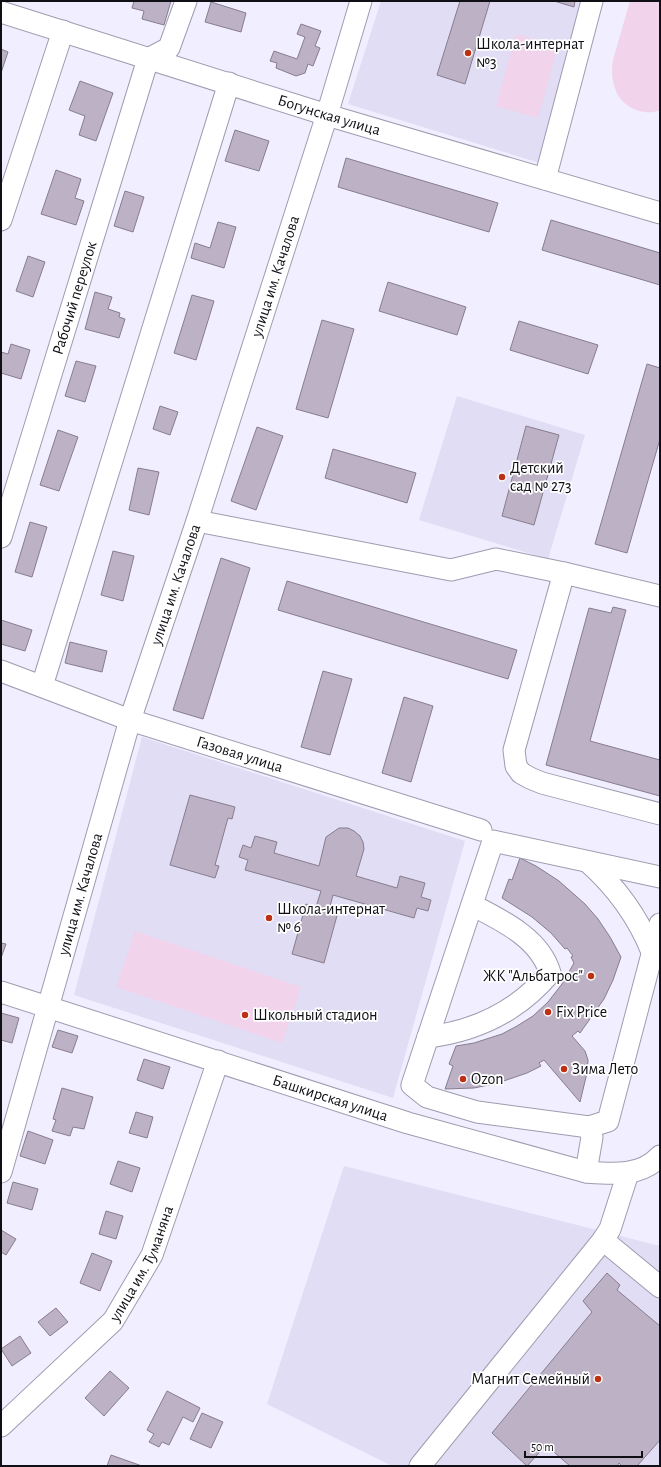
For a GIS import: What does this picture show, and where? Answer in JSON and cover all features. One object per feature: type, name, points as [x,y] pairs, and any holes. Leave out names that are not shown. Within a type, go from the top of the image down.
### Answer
[{"type":"street","points":[[148,59],[169,48],[186,1]]},
{"type":"street","name":"улица им. Качалова","points":[[1,1172],[130,720],[198,521],[327,115],[361,1]]},
{"type":"street","points":[[545,180],[592,1]]},
{"type":"street","name":"Богунская улица","points":[[1,12],[327,115],[660,213]]},
{"type":"street","points":[[1,220],[63,31]]},
{"type":"street","name":"Рабочий переулок","points":[[1,537],[148,59]]},
{"type":"street","points":[[42,686],[228,83]]},
{"type":"street","points":[[198,521],[451,570],[496,559],[564,573],[660,596]]},
{"type":"street","points":[[564,573],[514,750],[516,766],[521,773],[542,783],[660,814]]},
{"type":"street","name":"Газовая улица","points":[[1,671],[130,720],[481,830]]},
{"type":"street","points":[[660,878],[493,841],[412,1085],[427,1098],[477,1112],[589,1127],[608,1121],[660,924]]},
{"type":"street","points":[[588,862],[613,888],[630,910],[646,937],[652,952]]},
{"type":"street","points":[[428,1037],[446,1034],[474,1026],[506,1012],[537,988],[550,973],[547,964],[539,951],[521,934],[492,916],[472,906]]},
{"type":"street","name":"Башкирская улица","points":[[1,992],[408,1123],[586,1172],[609,1174],[628,1173],[654,1163],[660,1156]]},
{"type":"street","name":"улица им. Туманяна","points":[[1,1426],[113,1321],[152,1255],[218,1061]]},
{"type":"street","points":[[586,1172],[592,1137],[589,1127]]},
{"type":"street","points":[[420,1466],[603,1240],[610,1229],[628,1173]]},
{"type":"street","points":[[603,1240],[660,1287]]},
{"type":"shaded area","name":"Школа-интернат №3","points":[[381,1],[586,1],[540,163],[348,104]]},
{"type":"shaded area","points":[[630,1],[660,1],[660,110],[654,112],[641,111],[628,106],[619,97],[614,83],[612,72],[613,60]]},
{"type":"shaded area","points":[[516,34],[558,46],[538,118],[496,106]]},
{"type":"shaded area","name":"Детский сад № 273","points":[[457,396],[585,435],[548,559],[419,520]]},
{"type":"shaded area","name":"Школа-интернат № 6","points":[[142,737],[465,841],[393,1098],[74,995]]},
{"type":"shaded area","name":"Школьный стадион","points":[[135,931],[301,987],[282,1043],[116,987]]},
{"type":"shaded area","points":[[344,1166],[660,1246],[660,1466],[392,1466],[267,1404]]},
{"type":"building","points":[[134,1],[171,1],[164,25],[142,19],[144,11],[132,8]]},
{"type":"building","points":[[460,1],[490,1],[465,84],[437,75]]},
{"type":"building","points":[[554,1],[575,1],[574,7]]},
{"type":"building","points":[[211,2],[246,13],[241,32],[205,22]]},
{"type":"building","points":[[301,24],[321,31],[315,46],[320,48],[313,66],[308,64],[305,73],[296,76],[276,68],[277,63],[270,61],[274,51],[297,59],[305,37],[297,34]]},
{"type":"building","points":[[1,49],[8,52],[1,73]]},
{"type":"building","points":[[80,81],[113,93],[96,141],[79,135],[85,116],[69,110]]},
{"type":"building","points":[[235,130],[269,141],[259,171],[225,161]]},
{"type":"building","points":[[346,158],[498,203],[489,232],[338,187]]},
{"type":"building","points":[[56,170],[81,179],[75,198],[84,201],[76,225],[41,214]]},
{"type":"building","points":[[125,191],[144,197],[133,232],[114,226]]},
{"type":"building","points":[[551,220],[660,253],[660,285],[542,250]]},
{"type":"building","points":[[218,222],[236,227],[224,268],[191,258],[195,243],[210,248]]},
{"type":"building","points":[[28,256],[45,262],[33,297],[16,291]]},
{"type":"building","points":[[388,282],[466,307],[457,335],[379,311]]},
{"type":"building","points":[[95,292],[112,297],[108,309],[120,313],[119,317],[125,319],[119,338],[85,329]]},
{"type":"building","points":[[192,295],[214,301],[196,360],[174,353]]},
{"type":"building","points":[[322,320],[354,329],[328,418],[296,409]]},
{"type":"building","points":[[519,321],[598,345],[588,374],[510,350]]},
{"type":"building","points":[[11,344],[30,350],[21,379],[1,373],[1,352],[8,354]]},
{"type":"building","points":[[76,361],[96,366],[85,402],[65,396]]},
{"type":"building","points":[[647,364],[660,368],[660,439],[627,553],[595,544]]},
{"type":"building","points":[[160,406],[178,412],[170,435],[153,429]]},
{"type":"building","points":[[526,426],[559,435],[534,525],[502,516]]},
{"type":"building","points":[[257,427],[283,436],[256,510],[231,501]]},
{"type":"building","points":[[58,430],[78,437],[59,491],[40,485]]},
{"type":"building","points":[[333,449],[416,473],[407,503],[325,478]]},
{"type":"building","points":[[138,468],[159,472],[149,515],[129,510]]},
{"type":"building","points":[[30,522],[47,527],[32,577],[15,572]]},
{"type":"building","points":[[113,551],[134,556],[123,601],[101,595]]},
{"type":"building","points":[[221,558],[250,568],[203,719],[173,710]]},
{"type":"building","points":[[287,581],[517,650],[508,679],[278,610]]},
{"type":"building","points":[[613,607],[626,610],[590,741],[660,760],[660,796],[546,765],[589,608],[611,613]]},
{"type":"building","points":[[1,620],[32,630],[25,651],[1,644]]},
{"type":"building","points":[[70,642],[107,651],[102,672],[65,663]]},
{"type":"building","points":[[323,671],[352,679],[330,755],[301,747]]},
{"type":"building","points":[[404,697],[433,706],[411,782],[382,773]]},
{"type":"building","points":[[190,795],[235,807],[232,819],[228,818],[215,865],[219,866],[215,878],[170,865]]},
{"type":"building","points":[[339,828],[348,828],[354,831],[360,836],[363,842],[364,849],[356,876],[397,888],[400,876],[425,883],[421,897],[431,900],[428,911],[417,908],[414,918],[333,895],[329,910],[338,912],[324,963],[292,954],[306,904],[316,907],[321,891],[245,870],[248,860],[239,857],[243,845],[251,848],[255,836],[277,842],[274,853],[319,866],[326,837]]},
{"type":"building","name":"ЖК \"Альбатрос\"","points":[[520,858],[536,866],[559,881],[585,904],[598,919],[621,957],[613,980],[604,999],[580,1033],[578,1031],[572,1036],[585,1051],[588,1060],[587,1073],[580,1102],[544,1060],[539,1063],[541,1066],[527,1073],[498,1083],[474,1088],[445,1089],[453,1066],[449,1064],[456,1046],[474,1043],[502,1034],[533,1016],[548,1002],[562,984],[574,963],[571,957],[573,956],[567,948],[565,949],[551,933],[532,917],[502,898],[509,879],[512,880]]},
{"type":"building","points":[[1,943],[6,944],[1,958]]},
{"type":"building","points":[[1,1013],[19,1018],[12,1043],[1,1040]]},
{"type":"building","points":[[58,1030],[78,1036],[72,1053],[52,1047]]},
{"type":"building","points":[[144,1059],[170,1067],[163,1089],[137,1080]]},
{"type":"building","points":[[62,1088],[93,1097],[84,1129],[73,1127],[70,1136],[52,1131],[56,1120],[53,1119]]},
{"type":"building","points":[[136,1112],[153,1117],[147,1138],[129,1133]]},
{"type":"building","points":[[28,1131],[53,1140],[45,1164],[20,1156]]},
{"type":"building","points":[[118,1161],[140,1168],[132,1192],[110,1184]]},
{"type":"building","points":[[13,1182],[38,1189],[32,1210],[7,1203]]},
{"type":"building","points":[[106,1211],[123,1216],[116,1239],[99,1234]]},
{"type":"building","points":[[1,1230],[16,1239],[6,1255],[1,1252]]},
{"type":"building","points":[[92,1253],[112,1261],[100,1291],[80,1283]]},
{"type":"building","name":"Магнит Семейный","points":[[607,1273],[620,1285],[617,1290],[660,1326],[660,1440],[637,1466],[622,1466],[619,1463],[617,1466],[570,1466],[546,1445],[527,1466],[492,1433],[592,1312],[583,1301]]},
{"type":"building","points":[[56,1308],[68,1322],[50,1336],[38,1322]]},
{"type":"building","points":[[20,1336],[31,1353],[12,1366],[1,1349]]},
{"type":"building","points":[[110,1371],[129,1388],[104,1416],[85,1398]]},
{"type":"building","points":[[167,1391],[200,1408],[193,1422],[183,1417],[169,1445],[162,1442],[159,1447],[149,1442],[154,1434],[147,1430]]},
{"type":"building","points":[[202,1413],[223,1422],[211,1448],[190,1439]]},
{"type":"building","points":[[111,1455],[142,1466],[107,1466]]},
{"type":"place","name":"Школа-интернат №3","points":[[468,53]]},
{"type":"place","name":"Детский сад № 273","points":[[502,477]]},
{"type":"place","name":"Школа-интернат № 6","points":[[269,918]]},
{"type":"place","name":"ЖК \"Альбатрос\"","points":[[591,976]]},
{"type":"place","name":"Fix Price","points":[[548,1012]]},
{"type":"place","name":"Школьный стадион","points":[[245,1015]]},
{"type":"place","name":"Зима Лето","points":[[564,1069]]},
{"type":"place","name":"Ozon","points":[[463,1079]]},
{"type":"place","name":"Магнит Семейный","points":[[598,1379]]}]
